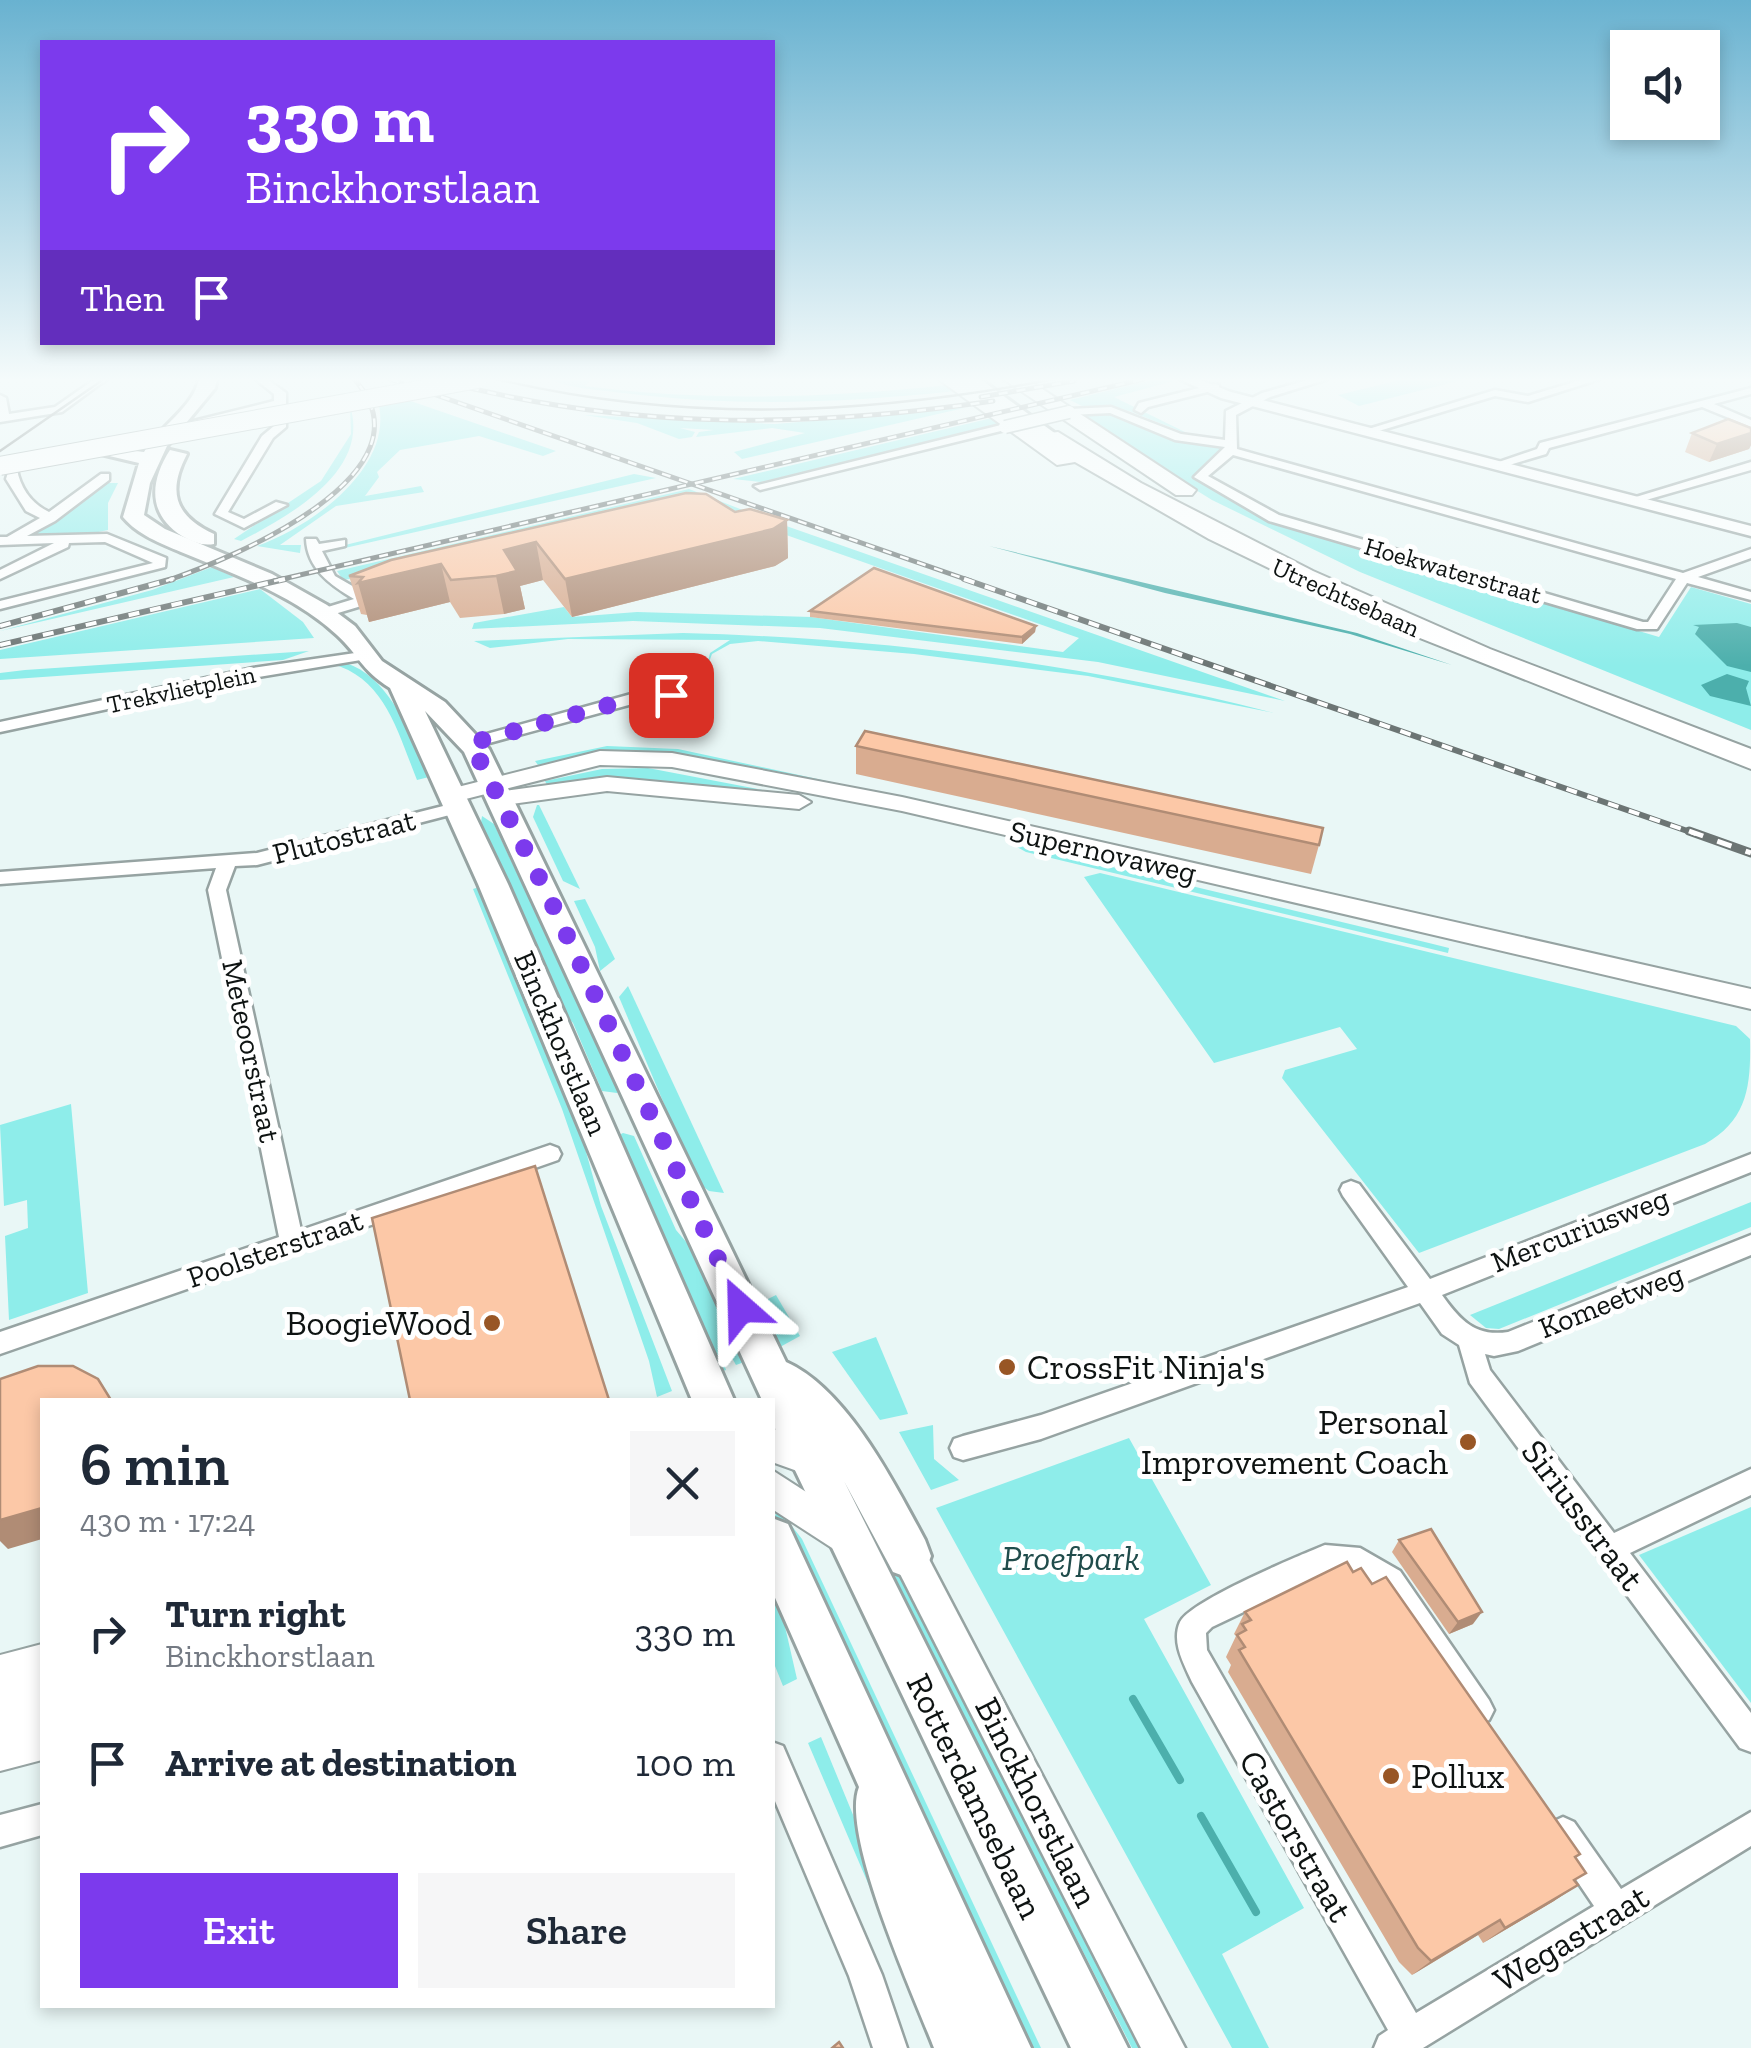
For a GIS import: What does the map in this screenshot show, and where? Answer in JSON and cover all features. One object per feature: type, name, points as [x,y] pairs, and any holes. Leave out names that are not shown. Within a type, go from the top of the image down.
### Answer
[{"type":"highway","points":[[1092,475],[1206,543],[1264,572],[1412,628]]},
{"type":"highway","name":"Utrechtsebaan","points":[[1128,475],[1200,527],[1412,628],[1751,760]]},
{"type":"highway","name":"Utrechtsebaan","points":[[1143,475],[1254,540],[1503,650],[1751,744]]},
{"type":"highway","points":[[1160,475],[1243,524],[1254,540]]},
{"type":"main road","name":"Binckhorstlaan","points":[[153,475],[134,502],[136,521],[163,538],[332,609]]},
{"type":"main road","name":"Binckhorstlaan","points":[[165,475],[163,505],[169,516],[194,534],[308,582],[332,609],[362,656],[402,689],[436,707],[471,743],[771,1371],[791,1442],[851,1543]]},
{"type":"main road","name":"Binckhorstlaan","points":[[402,689],[456,801],[578,1082],[708,1395]]},
{"type":"main road","name":"Supernovaweg","points":[[456,801],[600,758],[672,760],[902,804],[1751,999]]},
{"type":"main road","name":"Supernovaweg","points":[[496,792],[607,784],[903,814],[1751,1014]]},
{"type":"main road","points":[[578,1082],[608,1105],[650,1112]]},
{"type":"main road","points":[[598,1130],[650,1112]]},
{"type":"main road","points":[[771,1371],[815,1408],[842,1443],[909,1556]]},
{"type":"main road","points":[[775,1478],[791,1442],[847,1485],[881,1532],[909,1556]]},
{"type":"main road","points":[[775,1487],[851,1543]]},
{"type":"main road","name":"Rotterdamsebaan","points":[[851,1543],[1100,2048]]},
{"type":"main road","points":[[775,1546],[1003,2048]]},
{"type":"main road","points":[[0,1675],[40,1665]]},
{"type":"main road","points":[[0,1715],[40,1704]]},
{"type":"main road","points":[[0,1750],[40,1740]]},
{"type":"main road","points":[[879,1774],[885,1847],[962,2048]]},
{"type":"street","points":[[8,475],[32,508],[50,518]]},
{"type":"street","points":[[226,505],[245,475]]},
{"type":"street","points":[[760,486],[807,475]]},
{"type":"street","name":"Hoekwaterstraat","points":[[1201,475],[1204,481],[1274,518],[1652,626],[1684,577]]},
{"type":"street","points":[[1325,475],[1751,596]]},
{"type":"street","points":[[1536,475],[1751,531]]},
{"type":"street","points":[[1632,500],[1721,475]]},
{"type":"street","points":[[4,542],[50,518],[105,477]]},
{"type":"street","points":[[0,575],[70,540]]},
{"type":"street","points":[[0,605],[158,567],[161,561],[115,540],[4,542]]},
{"type":"street","points":[[340,543],[312,545],[329,578],[366,600]]},
{"type":"street","points":[[1684,577],[1751,553]]},
{"type":"street","points":[[332,609],[402,591]]},
{"type":"street","name":"Trekvlietplein","points":[[0,727],[238,676],[362,656]]},
{"type":"street","points":[[471,743],[635,698],[697,694]]},
{"type":"street","name":"Plutostraat","points":[[0,878],[262,858],[456,801]]},
{"type":"street","name":"Meteoorstraat","points":[[228,860],[217,890],[292,1243]]},
{"type":"street","name":"Poolsterstraat","points":[[0,1343],[550,1154]]},
{"type":"street","name":"Mercuriusweg","points":[[964,1448],[1041,1426],[1426,1291],[1745,1163]]},
{"type":"street","points":[[1351,1190],[1426,1291]]},
{"type":"street","name":"Komeetweg","points":[[1470,1339],[1494,1345],[1509,1343],[1751,1244]]},
{"type":"street","name":"Siriusstraat","points":[[1426,1291],[1452,1327],[1470,1339],[1479,1376],[1751,1736]]},
{"type":"street","points":[[1609,1549],[1751,1482]]},
{"type":"street","name":"Binckhorstlaan","points":[[909,1556],[1164,2048]]},
{"type":"street","name":"Castorstraat","points":[[1401,2042],[1202,1672],[1191,1632],[1202,1617],[1325,1558],[1352,1559],[1380,1571],[1390,1581],[1492,1728]]},
{"type":"street","points":[[775,1764],[865,1975],[890,2048]]},
{"type":"street","points":[[1548,1810],[1616,1910]]},
{"type":"street","points":[[0,1831],[40,1821]]},
{"type":"street","name":"Wegastraat","points":[[1401,2042],[1751,1828]]},
{"type":"green space","points":[[325,475],[334,475],[321,489],[281,518],[241,541],[234,539]]},
{"type":"green space","points":[[358,475],[378,475],[365,496],[421,486],[424,492],[336,506],[280,545],[301,545],[300,553],[257,546],[305,522]]},
{"type":"green space","points":[[632,475],[656,478],[327,552]]},
{"type":"green space","points":[[752,475],[792,475],[761,482],[733,479]]},
{"type":"green space","points":[[1171,475],[1196,475],[1192,478],[1270,521],[1659,637],[1691,587],[1751,604],[1751,730],[1360,572],[1212,500]]},
{"type":"green space","points":[[97,483],[118,483],[108,503],[108,530],[70,538],[31,536]]},
{"type":"green space","points":[[689,489],[1285,701],[1098,662],[820,628],[633,621],[472,629],[474,623],[564,607],[572,617],[637,612],[811,617],[1063,652],[1079,638],[735,517],[343,580],[337,571]]},
{"type":"green space","points":[[212,567],[234,577],[0,631],[152,590]]},
{"type":"green space","points":[[260,589],[303,622],[314,638],[0,659],[0,650]]},
{"type":"green space","points":[[683,633],[832,641],[981,656],[1128,680],[1274,713],[1088,676],[914,654],[758,641],[730,644],[712,654],[706,670],[710,653],[730,640],[568,639],[490,648],[474,641]]},
{"type":"green space","points":[[309,651],[283,660],[0,680],[0,673],[25,670]]},
{"type":"green space","points":[[346,663],[362,671],[388,695],[429,777],[417,780],[396,726],[377,694],[350,671],[332,664]]},
{"type":"green space","points":[[607,746],[678,749],[919,801],[661,751],[602,751],[538,765],[535,761]]},
{"type":"green space","points":[[648,768],[763,790],[611,779],[547,785],[545,781],[602,769]]},
{"type":"green space","points":[[537,805],[580,889],[563,881],[533,817]]},
{"type":"green space","points":[[482,816],[494,824],[621,1089],[617,1093],[602,1091],[573,1023],[557,1006],[480,829]]},
{"type":"green space","points":[[1008,842],[1449,948],[1448,953],[1026,852]]},
{"type":"green space","points":[[1100,873],[1736,1026],[1750,1039],[1744,1100],[1730,1124],[1705,1144],[1419,1253],[1282,1078],[1285,1070],[1357,1049],[1340,1027],[1214,1063],[1084,877]]},
{"type":"green space","points":[[479,887],[492,906],[566,1079],[601,1206],[672,1391],[657,1397],[649,1361],[562,1109],[473,889]]},
{"type":"green space","points":[[585,899],[615,959],[600,971],[595,947],[574,901]]},
{"type":"green space","points":[[628,986],[724,1193],[709,1191],[697,1182],[619,997]]},
{"type":"green space","points":[[71,1104],[88,1293],[9,1320],[5,1236],[28,1228],[27,1200],[4,1206],[0,1125]]},
{"type":"green space","points":[[617,1136],[634,1136],[676,1230],[699,1257],[747,1361],[736,1365],[732,1358],[723,1361],[726,1370],[714,1374]]},
{"type":"green space","points":[[1751,1202],[1751,1227],[1499,1329],[1486,1328],[1470,1315]]},
{"type":"green space","points":[[776,1295],[800,1336],[780,1347],[764,1301]]},
{"type":"green space","points":[[876,1337],[908,1414],[880,1420],[832,1352]]},
{"type":"green space","points":[[933,1425],[934,1459],[959,1480],[931,1490],[899,1432]]},
{"type":"green space","name":"Proefpark","points":[[1129,1438],[1211,1585],[1144,1619],[1304,1908],[1222,1954],[1269,2048],[1232,2048],[936,1508]]},
{"type":"green space","points":[[1751,1507],[1751,1703],[1639,1555]]},
{"type":"green space","points":[[858,1509],[897,1572],[1142,2048],[1132,2048]]},
{"type":"green space","points":[[780,1511],[802,1539],[1041,2048],[1020,2048],[775,1515]]},
{"type":"green space","points":[[775,1583],[797,1679],[783,1686],[775,1666]]},
{"type":"green space","points":[[821,1737],[949,2048],[932,2048],[906,1972],[808,1743]]},
{"type":"shaded area","points":[[989,546],[1357,633],[1452,665],[1350,634],[1165,593]]},
{"type":"shaded area","points":[[1737,623],[1751,627],[1751,672],[1727,666],[1695,634],[1699,627],[1693,625]]},
{"type":"shaded area","points":[[1727,674],[1749,681],[1746,688],[1751,706],[1710,696],[1701,685]]},
{"type":"building","points":[[686,493],[706,494],[735,512],[750,509],[787,520],[773,529],[565,579],[536,542],[504,550],[517,571],[496,576],[451,580],[441,564],[358,583],[363,577],[349,576],[391,560]]},
{"type":"building","points":[[874,568],[1036,626],[1022,637],[810,611]]},
{"type":"building","points":[[865,731],[1323,828],[1319,845],[856,746]]},
{"type":"building","name":"BoogieWood","points":[[535,1166],[608,1398],[410,1398],[372,1218]]},
{"type":"building","points":[[38,1366],[73,1366],[98,1379],[110,1398],[40,1398],[40,1509],[0,1520],[0,1379]]},
{"type":"building","points":[[1431,1529],[1482,1612],[1458,1622],[1399,1540]]},
{"type":"building","name":"Pollux","points":[[1347,1562],[1353,1572],[1361,1568],[1372,1584],[1386,1577],[1580,1854],[1575,1857],[1586,1873],[1574,1880],[1578,1885],[1505,1928],[1500,1920],[1431,1961],[1418,1948],[1239,1650],[1245,1647],[1237,1635],[1246,1630],[1242,1624],[1251,1620],[1245,1612]]},
{"type":"waterway","points":[[1133,1699],[1180,1780]]},
{"type":"waterway","points":[[1201,1816],[1256,1912]]},
{"type":"railway","points":[[167,581],[277,532],[317,507],[351,475]]},
{"type":"railway","points":[[665,475],[692,484]]},
{"type":"railway","points":[[692,484],[732,475]]},
{"type":"railway","points":[[274,581],[692,484]]},
{"type":"railway","points":[[692,484],[971,581]]},
{"type":"railway","points":[[167,581],[173,579]]},
{"type":"railway","points":[[0,645],[285,579]]},
{"type":"railway","points":[[964,579],[1696,834]]},
{"type":"railway","points":[[0,626],[167,581]]},
{"type":"railway","points":[[1689,831],[1751,853]]},
{"type":"place","name":"BoogieWood","points":[[492,1323]]},
{"type":"place","name":"CrossFit Ninja's","points":[[1007,1367]]},
{"type":"place","name":"Personal Improvement Coach","points":[[1468,1442]]},
{"type":"place","name":"Pollux","points":[[1391,1776]]},
{"type":"route","points":[[671,695],[635,698],[471,743],[549,897],[741,1308]]}]
